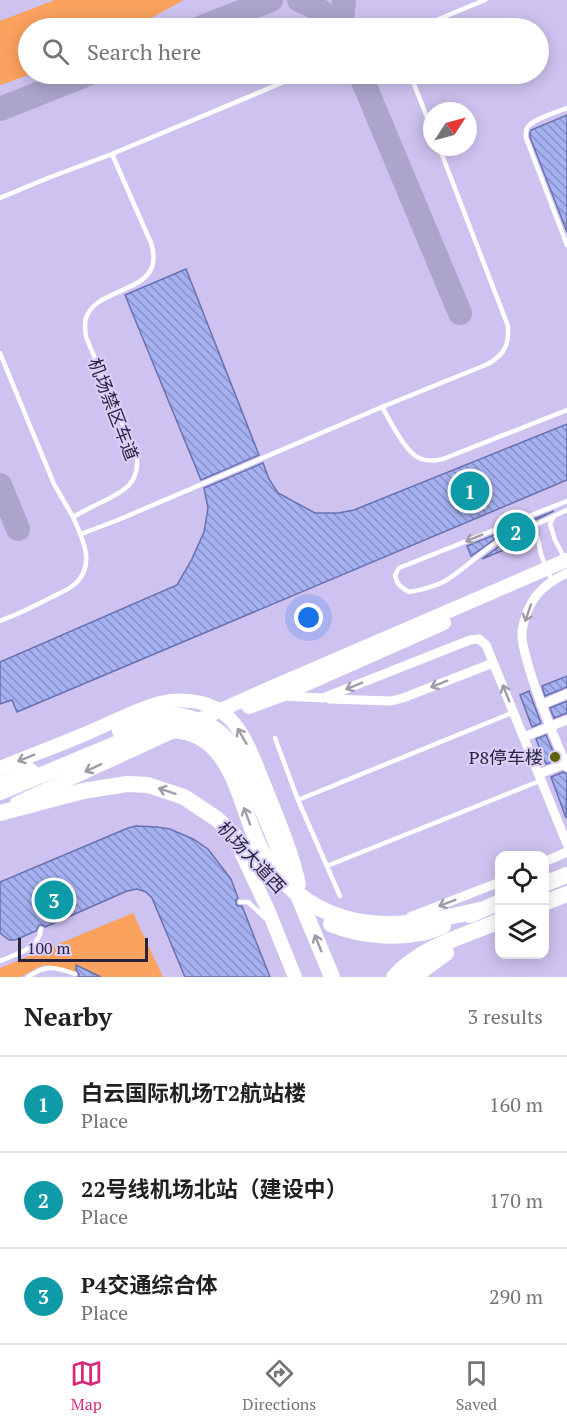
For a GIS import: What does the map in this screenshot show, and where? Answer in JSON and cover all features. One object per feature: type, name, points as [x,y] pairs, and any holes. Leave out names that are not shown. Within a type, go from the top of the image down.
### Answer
[{"type":"highway","points":[[0,791],[149,718],[184,716],[205,723],[221,732],[236,750],[246,770],[332,977]]},
{"type":"highway","points":[[34,774],[153,730],[186,732],[200,737],[223,758],[230,770],[253,833],[272,869],[297,893],[323,910],[363,923],[437,920],[480,910]]},
{"type":"highway","name":"机场大道西","points":[[0,812],[83,791],[127,784],[148,785],[184,797],[217,819],[233,834],[254,862],[286,895],[316,918],[352,932],[387,935],[421,933],[495,904]]},
{"type":"highway","points":[[549,882],[567,875]]},
{"type":"highway","points":[[549,901],[567,894]]},
{"type":"highway","points":[[394,977],[412,961],[427,952],[494,923]]},
{"type":"highway","points":[[413,977],[444,954],[494,923]]},
{"type":"main road","points":[[0,812],[165,735],[565,558]]},
{"type":"main road","points":[[165,735],[279,696],[567,571]]},
{"type":"main road","points":[[0,768],[169,701],[187,700],[212,706],[227,716],[245,740],[285,837],[305,909]]},
{"type":"main road","points":[[0,783],[34,774]]},
{"type":"main road","points":[[233,834],[295,977]]},
{"type":"street","points":[[540,777],[567,765],[563,748],[549,725],[541,705],[526,658],[522,634],[526,613],[534,597],[567,571]]},
{"type":"street","points":[[323,698],[470,640],[476,639],[483,642],[567,844]]},
{"type":"street","points":[[279,696],[391,701],[404,699],[493,663]]},
{"type":"street","points":[[541,705],[567,694]]},
{"type":"street","points":[[524,737],[567,719]]},
{"type":"street","points":[[549,860],[567,852]]},
{"type":"street","points":[[394,923],[495,884]]},
{"type":"lane","points":[[441,18],[485,0]]},
{"type":"lane","points":[[0,198],[279,84]]},
{"type":"lane","points":[[414,84],[423,107]]},
{"type":"lane","points":[[567,108],[533,122],[525,131],[567,245]]},
{"type":"lane","name":"机场禁区车道","points":[[73,517],[123,491],[133,480],[137,471],[137,458],[86,337],[85,320],[92,307],[106,297],[136,284],[153,265],[154,252],[151,243],[112,154]]},
{"type":"lane","points":[[81,534],[488,364],[497,358],[506,348],[509,338],[508,326],[442,156]]},
{"type":"lane","points":[[0,353],[54,484],[84,540],[87,560],[84,574],[71,587],[24,612],[0,621]]},
{"type":"lane","points":[[382,407],[408,449],[417,458],[432,461],[443,459],[567,411]]},
{"type":"lane","points":[[567,501],[399,568],[395,575],[396,581],[400,587],[409,592],[424,590],[444,581],[501,540],[567,510]]},
{"type":"lane","points":[[554,516],[550,524],[555,540],[565,558]]},
{"type":"lane","points":[[529,528],[536,533],[550,577]]},
{"type":"lane","points":[[565,558],[567,551]]},
{"type":"lane","points":[[298,800],[514,712]]},
{"type":"lane","points":[[549,725],[567,719]]},
{"type":"lane","points":[[275,738],[298,800],[340,896]]},
{"type":"lane","points":[[327,866],[540,777]]},
{"type":"lane","points":[[240,902],[248,902],[276,929]]},
{"type":"lane","points":[[0,961],[32,946],[41,936],[41,929]]},
{"type":"lane","points":[[28,977],[42,968],[75,974]]},
{"type":"shaded area","points":[[0,0],[567,0],[567,977],[0,977]]},
{"type":"shaded area","points":[[55,0],[184,0],[151,18],[18,18],[18,79],[0,85],[0,21]]},
{"type":"shaded area","points":[[133,913],[163,977],[99,977],[77,965],[75,974],[70,970],[46,965],[20,977],[0,977],[0,968]]},
{"type":"building","points":[[567,115],[567,232],[530,133],[531,130]]},
{"type":"building","points":[[186,269],[259,455],[201,480],[125,295]]},
{"type":"building","points":[[567,424],[567,480],[17,712],[12,700],[0,704],[0,662],[177,585],[204,532],[208,508],[204,488],[263,463],[278,493],[315,513],[338,513],[354,510]]},
{"type":"building","points":[[554,511],[504,533],[471,556],[467,546]]},
{"type":"building","points":[[528,533],[533,538],[482,559],[508,540]]},
{"type":"building","points":[[567,676],[567,687],[545,696],[542,686]]},
{"type":"building","points":[[529,691],[541,723],[532,727],[520,695]]},
{"type":"building","points":[[567,701],[567,713],[554,718],[550,708]]},
{"type":"building","points":[[546,735],[557,760],[546,764],[536,739]]},
{"type":"building","points":[[563,772],[567,774],[566,818],[551,777]]},
{"type":"building","points":[[136,826],[170,829],[193,839],[208,849],[231,879],[238,898],[236,904],[242,906],[270,977],[185,977],[152,898],[146,892],[137,889],[127,891],[45,927],[39,925],[36,931],[15,940],[9,940],[0,933],[0,882]]},
{"type":"building","points":[[76,965],[101,977],[78,977]]},
{"type":"taxiway","points":[[225,18],[271,0]]},
{"type":"taxiway","points":[[299,0],[311,5],[329,18]]},
{"type":"taxiway","points":[[342,18],[344,0]]},
{"type":"taxiway","points":[[0,109],[63,84]]},
{"type":"taxiway","points":[[364,84],[460,313]]},
{"type":"taxiway","points":[[0,485],[18,529]]},
{"type":"place","name":"白云国际机场T2航站楼","points":[[470,491]]},
{"type":"place","name":"22号线机场北站（建设中）","points":[[516,532]]},
{"type":"place","name":"P8停车楼","points":[[555,757]]},
{"type":"place","name":"P4交通综合体","points":[[54,900]]}]
